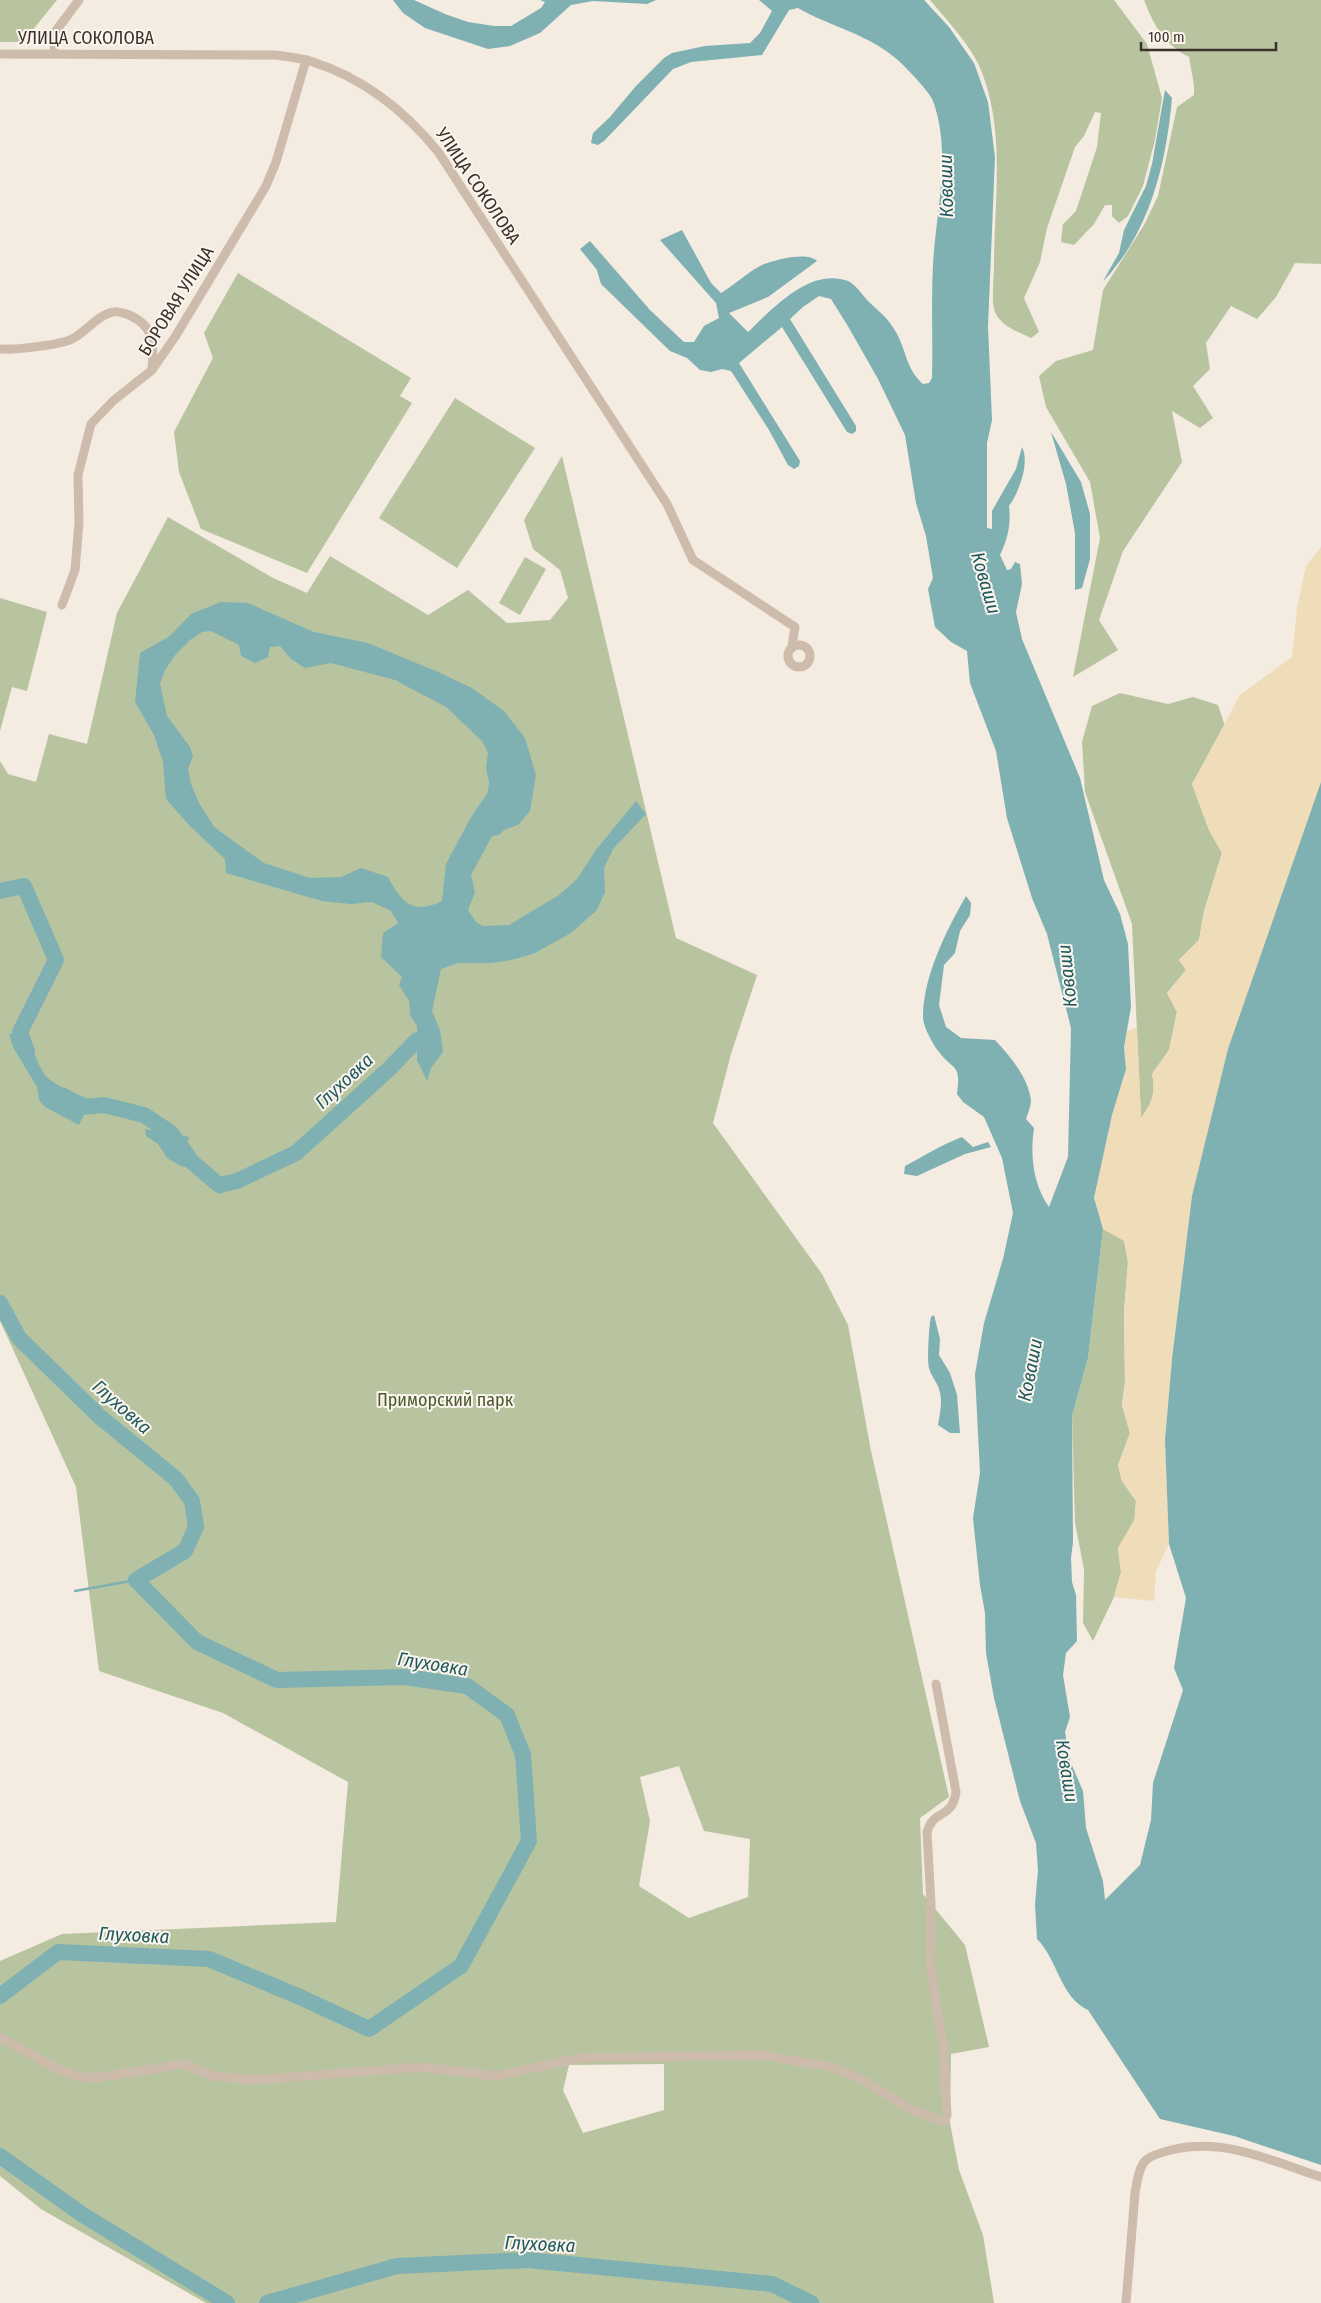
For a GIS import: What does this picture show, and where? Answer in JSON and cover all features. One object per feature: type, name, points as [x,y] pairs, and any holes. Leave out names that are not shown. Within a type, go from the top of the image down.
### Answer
[{"type":"street","points":[[54,53],[55,32],[79,0]]},
{"type":"street","name":"УЛИЦА СОКОЛОВА","points":[[0,54],[276,55],[306,60],[336,70],[373,91],[399,111],[426,136],[439,153],[667,504],[693,560],[795,627],[792,646]]},
{"type":"street","name":"БОРОВАЯ УЛИЦА","points":[[62,605],[75,570],[79,524],[78,475],[91,424],[113,401],[152,370],[175,337],[266,186],[276,162],[306,60]]},
{"type":"street","points":[[0,350],[15,350],[72,339],[107,314],[120,311],[140,320],[151,334],[154,349],[152,370]]},
{"type":"street","points":[[0,2037],[56,2068],[77,2076],[95,2078],[184,2064],[213,2076],[254,2080],[421,2067],[496,2076],[580,2058],[760,2055],[832,2067],[861,2079],[910,2109],[944,2122],[947,2115],[943,2044],[930,1963],[931,1904],[927,1832],[929,1824],[937,1816],[948,1812],[954,1804],[956,1792],[936,1684]]},
{"type":"street","points":[[1126,2303],[1135,2193],[1138,2175],[1146,2161],[1162,2152],[1183,2147],[1208,2145],[1236,2149],[1321,2177]]},
{"type":"green space","points":[[0,0],[57,0],[23,42],[0,42]]},
{"type":"green space","points":[[930,0],[1114,0],[1147,44],[1162,98],[1155,140],[1143,186],[1128,216],[1119,223],[1112,216],[1112,205],[1105,205],[1094,224],[1074,245],[1061,242],[1063,224],[1076,211],[1097,147],[1101,113],[1095,112],[1084,136],[1075,147],[1047,228],[1040,262],[1024,298],[1039,332],[1031,338],[1015,331],[1001,321],[995,312],[993,303],[997,171],[994,124],[984,78],[968,47]]},
{"type":"green space","points":[[1144,0],[1321,0],[1321,264],[1295,263],[1276,297],[1257,319],[1231,306],[1206,343],[1210,369],[1193,386],[1213,418],[1200,428],[1172,411],[1182,462],[1123,551],[1099,620],[1118,650],[1073,677],[1100,538],[1090,482],[1046,407],[1039,376],[1056,361],[1093,350],[1103,290],[1144,225],[1158,196],[1177,107],[1194,95],[1189,57],[1166,40],[1156,26]]},
{"type":"green space","points":[[238,273],[411,378],[400,396],[412,403],[307,573],[201,529],[179,472],[174,432],[213,358],[204,333]]},
{"type":"green space","points":[[455,398],[535,448],[457,568],[379,518]]},
{"type":"green space","name":"Приморский парк","points":[[562,456],[676,938],[757,975],[731,1054],[713,1123],[822,1274],[848,1325],[871,1451],[949,1797],[920,1818],[923,1894],[965,1945],[989,2047],[951,2054],[950,2123],[959,2170],[983,2235],[994,2303],[206,2303],[41,2209],[0,2176],[0,1961],[62,1934],[336,1922],[348,1782],[223,1713],[99,1671],[76,1487],[0,1321],[0,761],[8,774],[36,782],[49,734],[87,744],[117,613],[168,517],[273,578],[307,593],[330,556],[428,615],[468,590],[507,623],[550,620],[568,598],[560,570],[533,549],[524,520]],"holes":[[[679,1766],[704,1831],[750,1839],[748,1897],[689,1918],[639,1886],[650,1821],[640,1777]],[[664,2064],[664,2110],[583,2133],[563,2090],[569,2065]]]},
{"type":"green space","points":[[525,557],[546,569],[520,615],[499,603]]},
{"type":"green space","points":[[0,598],[47,612],[27,691],[12,687],[0,731]]},
{"type":"green space","points":[[1120,693],[1168,704],[1193,697],[1218,705],[1225,726],[1192,784],[1209,830],[1222,853],[1204,911],[1199,940],[1179,960],[1186,970],[1167,993],[1177,1012],[1169,1050],[1152,1074],[1154,1087],[1152,1098],[1141,1118],[1132,924],[1085,792],[1082,742],[1092,706]]},
{"type":"green space","points":[[1103,1229],[1124,1240],[1128,1262],[1124,1312],[1125,1381],[1122,1405],[1130,1433],[1118,1465],[1122,1481],[1136,1501],[1135,1520],[1118,1548],[1121,1572],[1114,1597],[1093,1641],[1083,1623],[1084,1569],[1075,1523],[1072,1416],[1088,1358]]},
{"type":"sand","points":[[1321,547],[1321,782],[1269,936],[1192,1196],[1172,1359],[1165,1440],[1169,1544],[1156,1571],[1154,1601],[1114,1597],[1121,1572],[1118,1548],[1134,1520],[1136,1501],[1122,1481],[1118,1465],[1130,1433],[1122,1405],[1125,1381],[1124,1312],[1128,1262],[1124,1241],[1103,1229],[1094,1198],[1112,1115],[1126,1069],[1124,1047],[1127,1031],[1137,1027],[1141,1118],[1152,1097],[1154,1086],[1152,1074],[1169,1050],[1177,1012],[1167,993],[1186,970],[1179,960],[1199,940],[1204,911],[1222,853],[1209,830],[1192,784],[1240,695],[1292,657],[1297,609],[1306,566]]},
{"type":"water","points":[[393,0],[414,0],[468,22],[494,26],[511,26],[541,8],[545,2],[540,0],[656,0],[647,4],[593,1],[571,5],[540,33],[510,46],[488,49],[425,28],[403,13]]},
{"type":"water","name":"Коваши","points":[[759,0],[924,0],[949,27],[974,63],[988,102],[995,157],[988,327],[992,420],[987,443],[987,528],[992,529],[992,511],[1016,469],[1022,447],[1025,461],[1024,469],[1020,485],[1009,506],[1010,519],[1008,531],[1000,555],[1007,570],[1011,569],[1015,562],[1020,564],[1022,584],[1016,612],[1022,639],[1080,778],[1104,880],[1120,914],[1128,944],[1131,1007],[1124,1047],[1126,1069],[1112,1115],[1094,1198],[1103,1229],[1088,1358],[1072,1416],[1073,1542],[1071,1558],[1072,1582],[1076,1595],[1077,1641],[1066,1653],[1063,1675],[1070,1717],[1065,1732],[1070,1761],[1083,1791],[1086,1828],[1103,1881],[1105,1900],[1140,1865],[1151,1820],[1153,1783],[1183,1690],[1174,1668],[1186,1598],[1169,1544],[1165,1440],[1172,1359],[1192,1196],[1228,1049],[1321,782],[1321,2165],[1234,2136],[1160,2119],[1088,2010],[1071,1996],[1050,1957],[1037,1939],[1035,1904],[1038,1870],[1036,1843],[1020,1801],[994,1698],[986,1653],[985,1613],[973,1518],[980,1473],[975,1374],[984,1323],[1003,1259],[1013,1213],[1002,1158],[984,1117],[963,1102],[957,1094],[957,1072],[934,1045],[923,1021],[924,1002],[931,970],[951,924],[966,896],[971,903],[970,915],[960,931],[955,953],[944,965],[939,1005],[946,1027],[961,1038],[995,1040],[1022,1075],[1031,1100],[1026,1119],[1034,1128],[1032,1149],[1036,1179],[1049,1207],[1068,1157],[1071,1028],[1047,934],[1032,898],[1007,818],[996,751],[970,683],[967,651],[951,642],[935,627],[928,589],[933,578],[926,536],[916,503],[905,435],[878,379],[849,328],[831,299],[819,296],[790,319],[856,426],[856,431],[852,434],[847,432],[782,327],[739,363],[800,461],[799,466],[794,469],[788,465],[769,430],[731,371],[722,369],[711,372],[700,370],[687,358],[670,351],[601,284],[597,270],[580,249],[590,241],[650,310],[684,342],[694,342],[704,326],[719,318],[716,303],[660,240],[682,230],[711,283],[721,293],[760,266],[781,259],[812,258],[817,261],[768,297],[729,313],[748,332],[793,292],[806,285],[834,278],[851,282],[890,323],[897,334],[913,373],[923,384],[929,383],[932,378],[932,278],[942,161],[939,121],[933,101],[923,86],[899,61],[887,52],[863,37],[798,8],[789,10],[762,55],[691,62],[673,69],[604,141],[598,145],[591,143],[593,133],[664,58],[672,53],[705,46],[750,43],[760,33],[772,11]]},
{"type":"water","points":[[1165,90],[1172,98],[1167,141],[1157,183],[1142,224],[1132,243],[1103,281],[1119,253],[1124,230],[1146,186],[1152,164]]},
{"type":"water","points":[[1051,432],[1081,482],[1090,514],[1090,559],[1082,588],[1075,590],[1075,533],[1066,484]]},
{"type":"water","points":[[221,602],[248,603],[314,632],[368,643],[438,672],[472,688],[504,711],[525,738],[536,775],[530,811],[518,825],[504,830],[499,835],[492,836],[471,875],[475,892],[468,910],[476,922],[483,926],[509,925],[559,895],[577,879],[596,850],[636,801],[646,814],[613,849],[604,868],[605,892],[597,910],[571,933],[533,954],[491,963],[458,963],[441,969],[432,1011],[440,1030],[443,1052],[431,1068],[427,1081],[417,1060],[417,1026],[410,1015],[409,1001],[399,985],[402,977],[381,957],[383,933],[398,923],[391,911],[372,902],[351,904],[322,901],[226,873],[225,859],[191,827],[166,799],[163,762],[154,735],[135,702],[140,653],[170,636],[191,614]],"holes":[[[211,631],[239,645],[241,656],[255,663],[268,657],[270,647],[280,646],[291,659],[305,668],[331,663],[395,680],[446,707],[482,741],[488,753],[486,768],[489,782],[488,792],[471,817],[446,864],[442,901],[423,907],[409,904],[398,894],[388,877],[361,868],[341,877],[310,878],[264,863],[214,827],[199,803],[191,784],[188,769],[193,756],[190,747],[167,716],[160,684],[165,670],[176,654],[190,640],[202,632]]]},
{"type":"water","points":[[20,1032],[28,1041],[47,1077],[71,1092],[104,1105],[83,1107],[84,1115],[79,1125],[45,1107],[39,1100],[37,1087],[13,1047],[9,1034]]},
{"type":"water","points":[[145,1129],[189,1137],[187,1144],[188,1154],[199,1158],[203,1174],[226,1190],[220,1194],[201,1180],[193,1169],[181,1166],[167,1158],[158,1144],[146,1136]]},
{"type":"water","points":[[962,1137],[973,1147],[988,1142],[991,1147],[965,1154],[917,1176],[904,1174],[905,1166]]},
{"type":"water","points":[[934,1315],[940,1339],[939,1355],[950,1373],[957,1395],[960,1433],[950,1433],[938,1425],[941,1398],[928,1364],[930,1321]]},
{"type":"waterway","name":"Глуховка","points":[[0,891],[24,886],[56,960],[20,1032],[27,1052]]},
{"type":"waterway","name":"Глуховка","points":[[64,1096],[82,1107],[104,1105],[144,1115],[171,1133],[192,1162],[219,1185],[237,1181],[296,1153],[389,1069],[417,1040]]},
{"type":"waterway","name":"Глуховка","points":[[0,1303],[19,1338],[99,1416],[176,1479],[192,1501],[196,1527],[185,1551],[136,1580],[197,1642],[277,1680],[404,1677],[467,1686],[507,1715],[523,1755],[529,1841],[461,1966],[369,2029],[300,1997],[209,1959],[58,1952],[0,1996]]},
{"type":"waterway","points":[[75,1591],[136,1580]]},
{"type":"waterway","name":"Глуховка","points":[[0,2156],[83,2215],[227,2303]]},
{"type":"waterway","name":"Глуховка","points":[[267,2303],[397,2266],[528,2260],[772,2284],[811,2303]]}]
